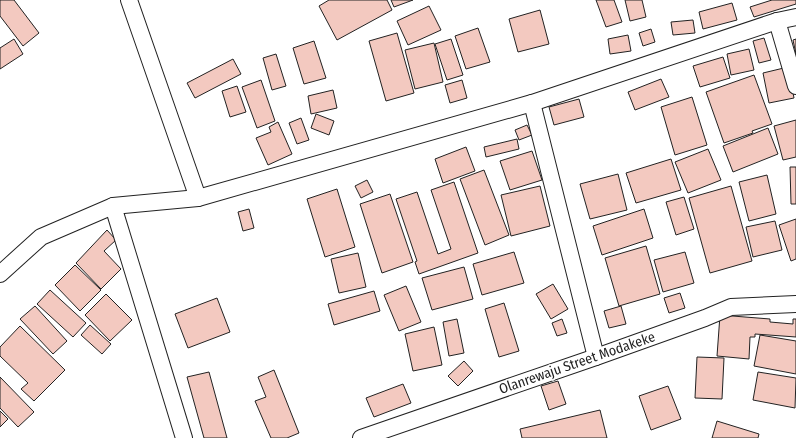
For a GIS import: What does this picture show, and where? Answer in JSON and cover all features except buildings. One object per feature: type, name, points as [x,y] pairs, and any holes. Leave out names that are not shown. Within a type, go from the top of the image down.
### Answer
[{"type":"street","points":[[129,0],[198,198]]},
{"type":"street","points":[[0,274],[41,237],[113,206],[198,198],[532,103],[777,21],[796,17]]},
{"type":"street","points":[[777,21],[796,86]]},
{"type":"street","points":[[532,103],[596,357]]},
{"type":"street","points":[[113,206],[184,438]]},
{"type":"street","name":"Olanrewaju Street Modakeke","points":[[361,438],[596,357],[705,318],[731,307],[796,304]]}]
